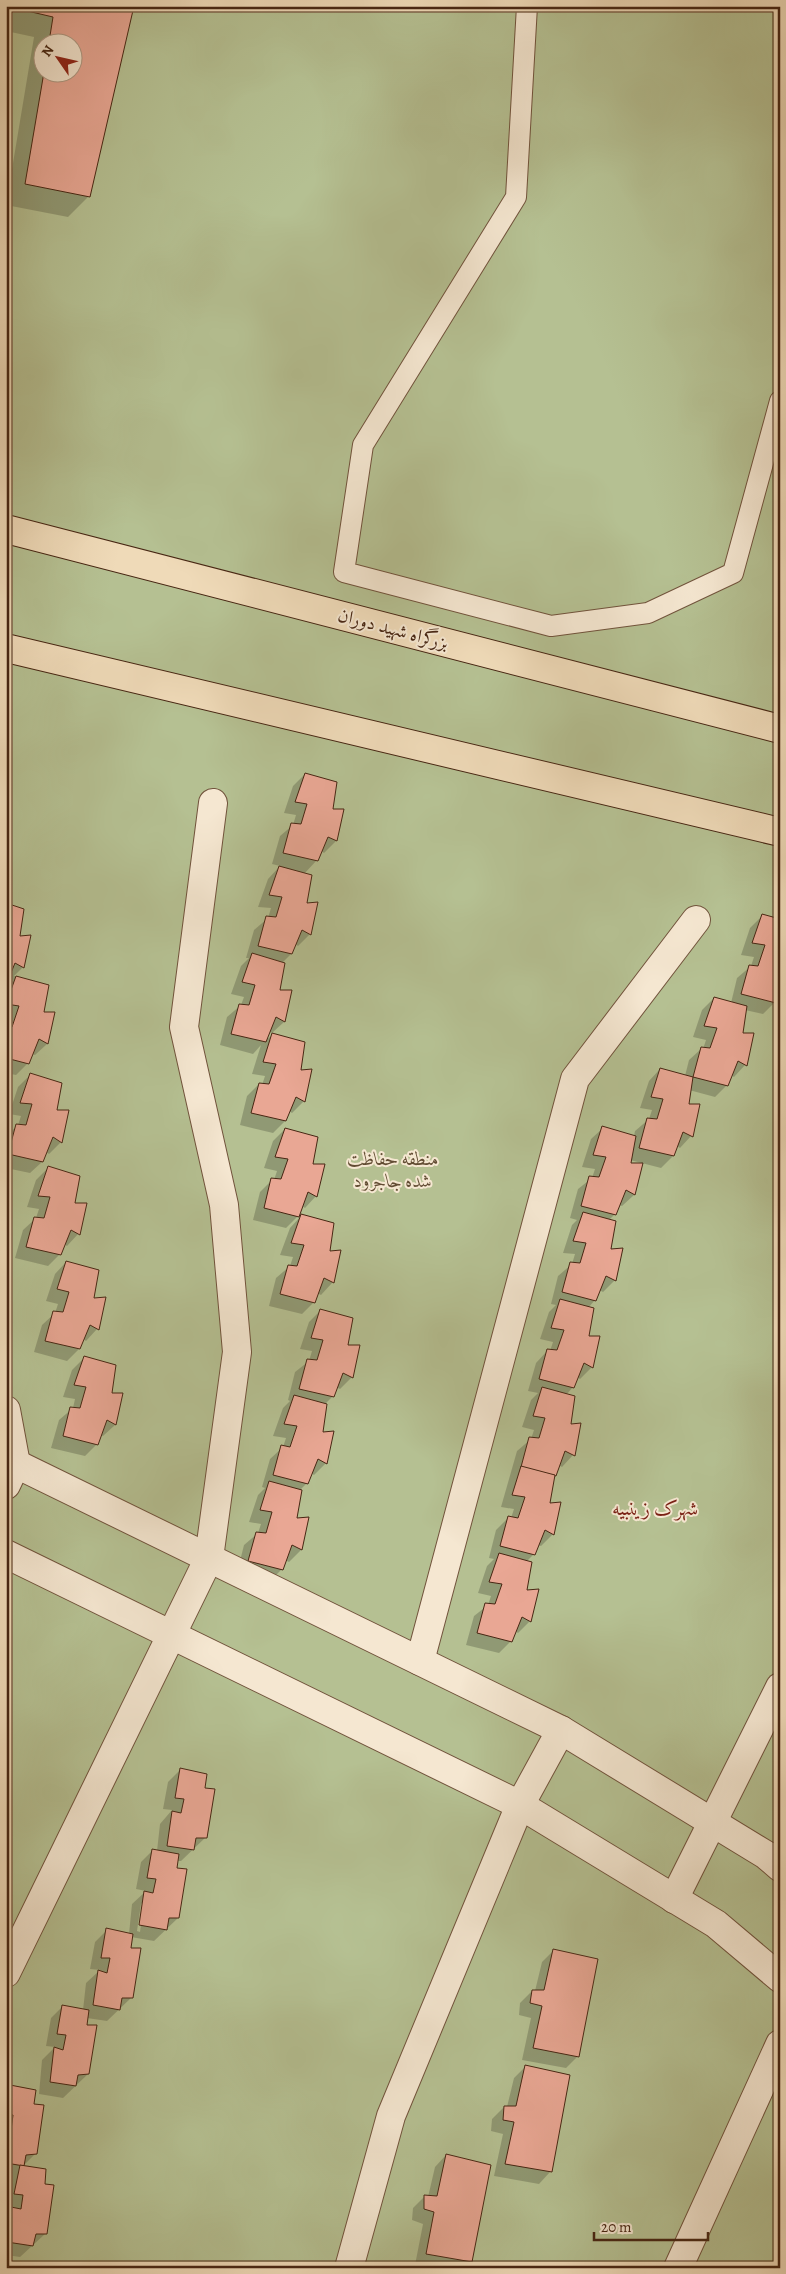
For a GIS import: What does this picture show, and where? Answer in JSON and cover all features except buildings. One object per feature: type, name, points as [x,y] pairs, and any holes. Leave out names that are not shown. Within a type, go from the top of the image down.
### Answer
[{"type":"highway","name":"بزرگراه شهید دوران","points":[[6,528],[780,730]]},
{"type":"highway","points":[[6,648],[780,832]]},
{"type":"street","points":[[6,1973],[209,1558],[237,1352],[224,1205],[184,1027],[213,804]]},
{"type":"street","points":[[420,1661],[575,1079],[696,920]]},
{"type":"street","points":[[6,1410],[10,1469],[209,1558],[561,1730],[766,1855],[780,1866]]},
{"type":"street","points":[[6,1554],[520,1805],[716,1924],[780,1978]]},
{"type":"street","points":[[674,1899],[780,1687]]},
{"type":"street","points":[[350,2268],[391,2116],[520,1805],[561,1730]]},
{"type":"street","points":[[678,2268],[780,2044]]},
{"type":"lane","points":[[527,6],[516,197],[363,445],[344,572],[551,626],[648,613],[733,573],[780,401]]},
{"type":"green space","name":"منطقه حفاظت شده جاجرود","points":[[6,6],[780,6],[780,2268],[6,2268]]},
{"type":"district","name":"شهرک زینبیه","points":[[655,1508]]}]
